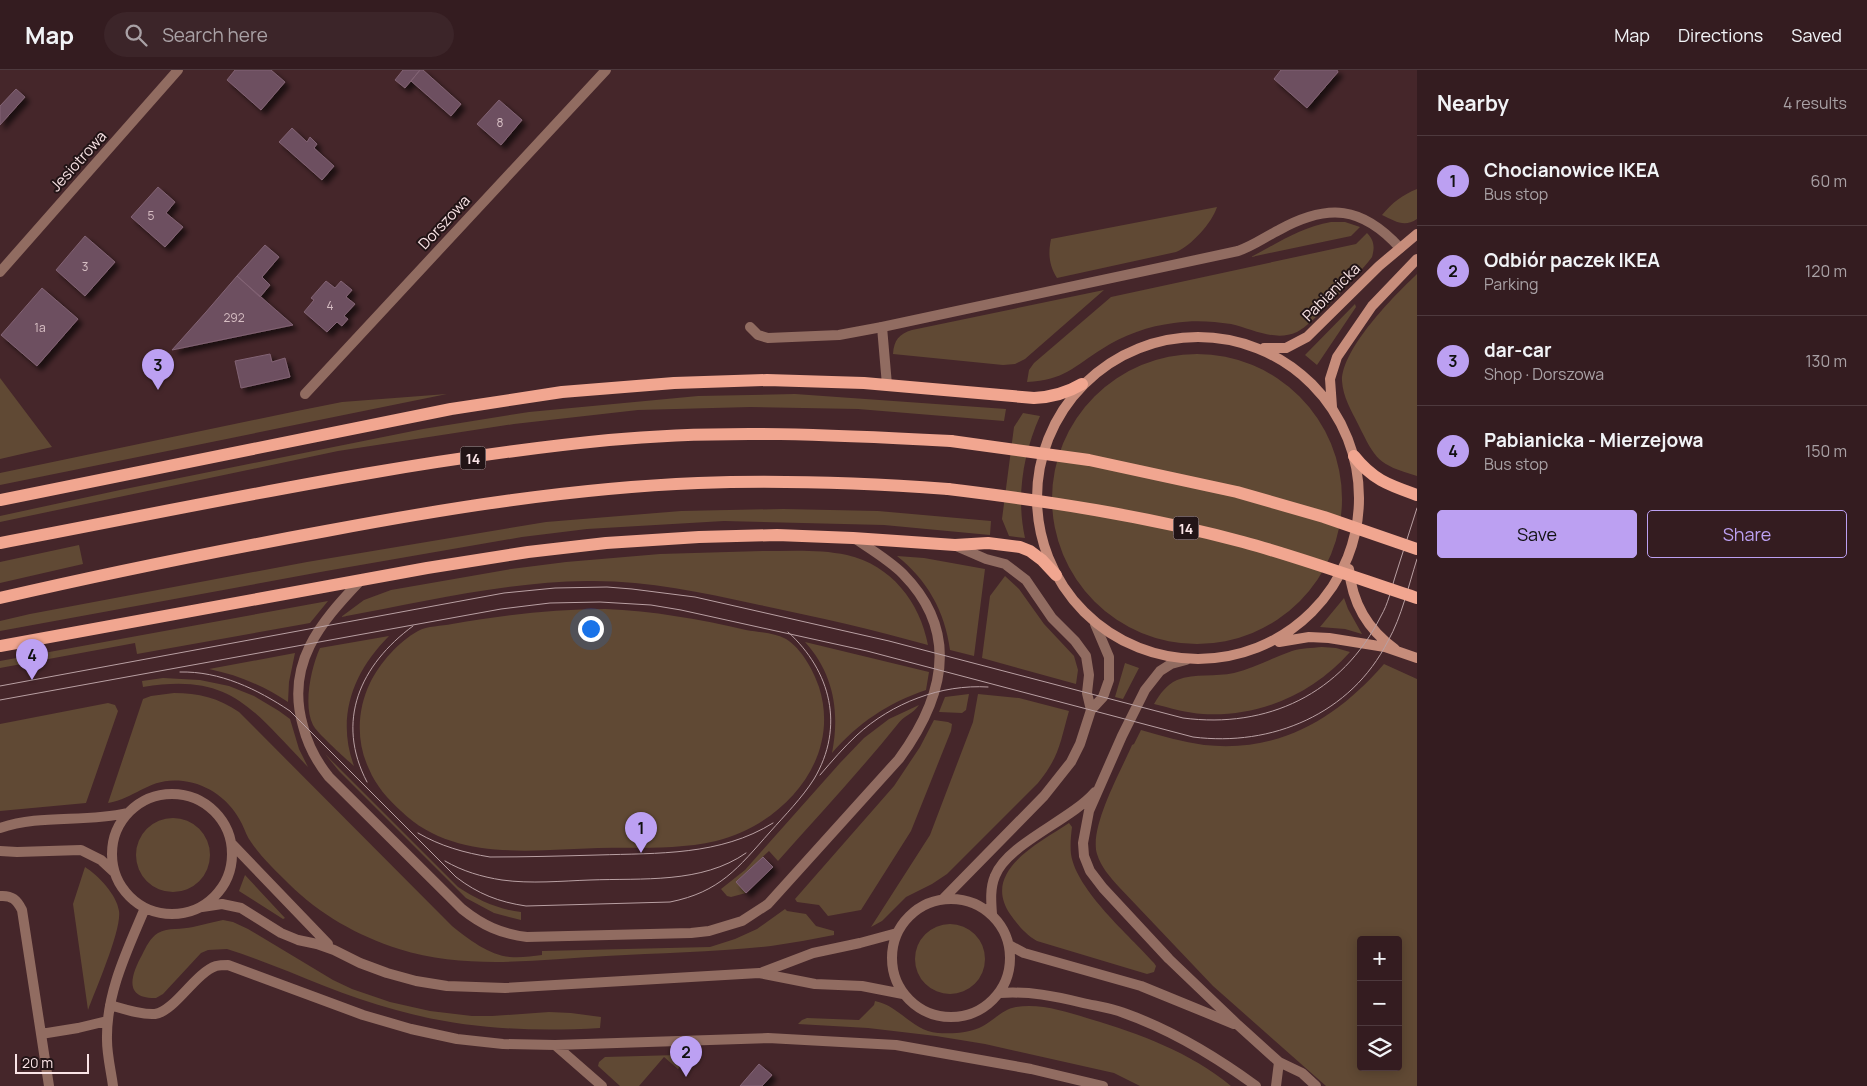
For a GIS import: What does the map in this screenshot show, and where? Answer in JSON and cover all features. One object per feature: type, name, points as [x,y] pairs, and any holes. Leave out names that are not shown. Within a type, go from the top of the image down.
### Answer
[{"type":"main road","name":"Pabianicka","points":[[1256,347],[1286,348],[1307,337],[1364,280],[1417,234]]},
{"type":"main road","points":[[1332,408],[1330,379],[1337,357],[1372,306],[1417,259]]},
{"type":"main road","points":[[0,500],[452,408],[562,392],[674,383],[767,380],[886,384],[1034,398],[1057,396],[1069,392],[1082,384],[1118,357],[1142,346],[1168,339],[1198,337],[1228,340],[1274,354],[1306,378],[1332,408],[1348,439],[1354,456],[1359,484],[1358,512],[1349,555],[1326,598],[1285,635],[1247,653],[1228,658],[1186,660],[1155,654],[1114,638],[1095,624],[1079,609],[1048,558],[1041,532],[1038,508],[1040,478],[1045,450],[1053,428],[1064,407],[1082,384]]},
{"type":"main road","name":"14","points":[[0,543],[374,472],[506,452],[610,440],[770,434],[854,436],[951,442],[1088,460],[1237,492],[1324,517],[1417,549]]},
{"type":"main road","points":[[1354,456],[1365,470],[1378,479],[1417,494]]},
{"type":"main road","name":"14","points":[[0,598],[274,540],[400,517],[526,498],[639,487],[761,482],[873,484],[948,489],[1082,508],[1162,523],[1242,542],[1298,558],[1417,598]]},
{"type":"main road","points":[[0,646],[360,581],[519,554],[606,543],[700,537],[777,535],[955,545],[988,543],[1020,547],[1030,551],[1056,574]]},
{"type":"main road","points":[[1349,555],[1352,587],[1361,612],[1374,631],[1398,650]]},
{"type":"main road","points":[[1269,644],[1309,637],[1330,638],[1398,650],[1417,658]]},
{"type":"street","name":"Jesiotrowa","points":[[0,272],[178,70]]},
{"type":"street","name":"Dorszowa","points":[[305,394],[606,70]]},
{"type":"street","points":[[750,327],[758,335],[768,338],[839,335],[882,327],[1238,251],[1249,247],[1296,221],[1332,212],[1349,214],[1370,222],[1380,228],[1400,248]]},
{"type":"street","points":[[882,327],[886,384]]},
{"type":"street","points":[[360,581],[337,605],[318,631],[303,663],[299,679],[298,702],[306,739],[312,754],[329,777],[462,910],[484,925],[502,932],[527,936],[691,933],[726,927],[742,921],[768,904],[898,759],[910,742],[931,704],[939,678],[940,654],[935,625],[928,608],[922,596],[902,573],[890,562],[853,538]]},
{"type":"street","points":[[955,545],[986,559],[1005,564],[1026,580],[1052,618],[1075,641],[1086,656],[1089,675],[1087,693],[1091,710]]},
{"type":"street","points":[[943,899],[1058,779],[1071,762],[1080,744],[1091,710],[1106,691],[1110,668],[1109,657],[1095,624]]},
{"type":"street","points":[[1186,660],[1171,664],[1150,681],[1098,788],[1090,810],[1083,843],[1084,856],[1090,871],[1103,888],[1169,958],[1279,1062],[1302,1073],[1316,1086]]},
{"type":"street","points":[[992,914],[991,896],[995,875],[1002,865],[1028,842],[1078,809],[1098,788]]},
{"type":"street","points":[[0,851],[80,850],[101,860],[114,872],[123,888],[145,908],[166,914],[184,914],[214,899],[228,880],[233,859],[231,842],[219,814],[205,802],[185,794],[164,793],[144,800],[127,813],[116,830],[112,851],[114,872]]},
{"type":"street","points":[[0,828],[16,822],[111,816],[127,813]]},
{"type":"street","points":[[231,842],[265,880],[299,913],[319,937],[334,950]]},
{"type":"street","points":[[0,896],[12,896],[18,901],[22,910],[49,1086]]},
{"type":"street","points":[[962,898],[978,904],[992,914],[1002,928],[1009,945],[1010,961],[1008,976],[1000,992],[984,1006],[968,1015],[949,1017],[932,1013],[916,1005],[903,994],[896,980],[892,964],[892,948],[897,933],[905,920],[916,910],[931,902],[962,898]]},
{"type":"street","points":[[202,906],[222,904],[241,908],[281,933],[298,940],[334,950],[360,963],[387,973],[416,981],[447,986],[473,988],[759,973],[815,984],[862,986],[903,994]]},
{"type":"street","points":[[113,1086],[106,1042],[107,1021],[118,972],[145,908]]},
{"type":"street","points":[[759,973],[813,952],[860,943],[897,933]]},
{"type":"street","points":[[1009,945],[1024,953],[1141,986],[1238,1025]]},
{"type":"street","points":[[110,1005],[157,1014],[173,1004],[202,975],[216,966],[228,965],[363,1015],[411,1029],[457,1038],[503,1044],[555,1045],[768,1038],[896,1045],[1032,1069],[1103,1086]]},
{"type":"street","points":[[1000,992],[1018,991],[1052,995],[1122,1012],[1186,1040],[1232,1068],[1256,1086]]},
{"type":"street","points":[[41,1034],[107,1021]]},
{"type":"street","points":[[555,1045],[602,1086]]},
{"type":"street","points":[[1276,1086],[1279,1062]]},
{"type":"shaded area","points":[[1417,189],[1417,219],[1404,223],[1382,215],[1398,200]]},
{"type":"shaded area","points":[[1217,207],[1211,220],[1200,233],[1188,245],[1176,252],[1057,278],[1052,269],[1049,255],[1051,239]]},
{"type":"shaded area","points":[[1331,222],[1345,222],[1360,227],[1351,236],[1251,257],[1300,232]]},
{"type":"shaded area","points":[[1367,233],[1373,244],[1372,257],[1348,285],[1313,320],[1297,332],[1280,336],[1264,334],[1231,324],[1188,321],[1165,324],[1119,339],[1068,372],[1051,379],[1027,382],[1029,370],[1034,363],[1111,297],[1356,244]]},
{"type":"shaded area","points":[[1417,274],[1417,476],[1393,468],[1379,459],[1374,453],[1348,403],[1342,381],[1344,368],[1350,353],[1360,338],[1383,309]]},
{"type":"shaded area","points":[[1104,290],[1025,359],[1015,364],[1003,365],[893,354],[898,338],[912,330]]},
{"type":"shaded area","points":[[1355,304],[1356,307],[1317,365],[1305,355]]},
{"type":"shaded area","points":[[1211,354],[1239,360],[1266,371],[1300,396],[1318,418],[1331,443],[1340,471],[1342,499],[1340,527],[1331,555],[1318,580],[1300,602],[1278,620],[1253,633],[1225,642],[1183,644],[1155,638],[1128,627],[1094,602],[1076,580],[1063,555],[1054,527],[1052,485],[1058,457],[1069,430],[1094,396],[1116,378],[1141,365],[1169,356]]},
{"type":"shaded area","points":[[0,378],[52,447],[0,459]]},
{"type":"shaded area","points":[[447,394],[0,485],[0,473],[297,411],[342,402]]},
{"type":"shaded area","points":[[795,394],[1006,409],[1004,421],[858,409],[750,407],[638,410],[514,424],[338,451],[0,522],[0,516],[423,429],[529,412],[698,396]]},
{"type":"shaded area","points":[[1023,413],[1040,416],[1025,460],[1021,491],[1022,523],[1025,538],[1009,536],[1002,519],[1014,427]]},
{"type":"shaded area","points":[[783,509],[878,511],[991,521],[990,535],[884,525],[724,521],[587,529],[522,537],[326,571],[0,631],[0,621],[30,614],[307,562],[546,522],[681,511]]},
{"type":"shaded area","points":[[79,545],[83,564],[0,583],[0,562]]},
{"type":"shaded area","points":[[762,551],[837,553],[863,560],[877,567],[901,588],[910,600],[924,629],[928,645],[842,623],[714,595],[630,582],[587,581],[525,585],[433,599],[341,617],[364,600],[391,590],[511,569],[660,554]]},
{"type":"shaded area","points":[[897,556],[924,558],[985,569],[974,656],[950,650],[944,622],[933,597],[917,575]]},
{"type":"shaded area","points":[[1005,576],[1019,589],[1044,624],[1074,656],[1078,670],[1076,684],[982,658],[990,596]]},
{"type":"shaded area","points":[[1344,598],[1362,634],[1345,629],[1320,627]]},
{"type":"shaded area","points":[[328,601],[310,623],[137,654],[135,643],[0,668],[0,661]]},
{"type":"shaded area","points":[[605,609],[676,616],[772,634],[786,639],[797,648],[814,674],[819,687],[824,714],[822,739],[814,763],[802,785],[785,804],[764,820],[741,832],[702,844],[657,848],[520,851],[469,846],[444,839],[422,827],[401,811],[383,792],[375,781],[365,759],[360,737],[361,715],[366,693],[374,675],[403,641],[418,631],[435,626],[528,613]]},
{"type":"shaded area","points":[[389,636],[366,665],[357,680],[351,696],[347,730],[354,766],[313,725],[310,717],[308,697],[311,676],[320,648]]},
{"type":"shaded area","points":[[805,642],[929,672],[926,690],[899,701],[874,715],[852,732],[832,753],[835,708],[832,694],[823,667]]},
{"type":"shaded area","points":[[1322,647],[1350,652],[1319,680],[1302,691],[1265,707],[1224,714],[1203,714],[1154,704],[1166,687],[1177,680],[1234,673],[1292,651]]},
{"type":"shaded area","points":[[295,653],[289,682],[288,702],[250,682],[230,674],[209,669]]},
{"type":"shaded area","points":[[1125,663],[1139,668],[1123,699],[1115,697]]},
{"type":"shaded area","points":[[1384,664],[1417,679],[1417,1086],[1326,1086],[1213,986],[1109,876],[1097,854],[1098,829],[1107,799],[1141,730],[1180,741],[1204,745],[1232,746],[1257,743],[1282,737],[1304,728],[1326,716],[1366,684]]},
{"type":"shaded area","points":[[163,678],[200,680],[229,686],[254,696],[279,711],[290,719],[299,749],[308,767],[255,713],[238,700],[220,691],[198,685],[173,684],[143,687],[142,681]]},
{"type":"shaded area","points":[[174,693],[208,697],[224,703],[239,712],[452,926],[487,950],[502,956],[542,955],[542,951],[710,947],[757,929],[785,909],[806,914],[816,926],[834,931],[834,935],[751,948],[502,962],[450,960],[384,944],[340,923],[301,895],[255,848],[232,808],[210,790],[183,781],[161,782],[108,803],[143,699]]},
{"type":"shaded area","points":[[969,694],[966,710],[962,713],[939,712],[945,697]]},
{"type":"shaded area","points":[[978,694],[1019,698],[1069,711],[1055,757],[1038,783],[947,874],[906,897],[882,921],[871,927],[930,835],[973,722]]},
{"type":"shaded area","points":[[108,703],[115,705],[118,711],[86,803],[0,811],[0,724]]},
{"type":"shaded area","points":[[919,705],[899,722],[778,861],[769,851],[736,882],[746,893],[731,897],[727,896],[721,889],[745,870],[864,738],[889,719]]},
{"type":"shaded area","points":[[934,720],[952,724],[951,731],[911,831],[861,910],[828,916],[819,905],[797,902],[795,899],[894,786],[920,747]]},
{"type":"shaded area","points":[[325,754],[458,887],[488,903],[504,909],[521,912],[521,920],[494,913],[466,898],[339,771]]},
{"type":"shaded area","points":[[173,818],[187,821],[199,829],[207,841],[210,855],[207,869],[199,881],[187,889],[173,892],[159,889],[147,881],[139,869],[136,855],[139,841],[147,829],[159,821]]},
{"type":"shaded area","points":[[1069,823],[1072,827],[1071,854],[1075,868],[1105,912],[1154,963],[1156,966],[1154,972],[1147,974],[1037,941],[1022,929],[1010,914],[1003,899],[1003,884],[1008,872],[1017,860],[1030,849]]},
{"type":"shaded area","points":[[85,867],[96,875],[111,892],[119,911],[119,920],[112,945],[88,1010],[73,904]]},
{"type":"shaded area","points":[[245,875],[285,918],[283,919],[239,891]]},
{"type":"shaded area","points":[[223,920],[233,922],[248,929],[333,980],[352,989],[390,1002],[430,1011],[472,1016],[549,1012],[571,1013],[601,1017],[600,1028],[548,1030],[497,1028],[421,1016],[353,997],[227,949],[208,950],[201,953],[163,994],[156,998],[138,995],[134,990],[133,984],[135,970],[150,940],[155,935],[166,930],[189,928]]},
{"type":"shaded area","points":[[950,924],[963,927],[975,934],[982,946],[985,959],[982,972],[975,984],[963,991],[950,994],[937,991],[925,984],[918,972],[915,959],[918,946],[925,934],[937,927]]},
{"type":"shaded area","points":[[875,1001],[892,1008],[921,1028],[938,1033],[973,1030],[983,1026],[1007,1010],[1016,1007],[1035,1006],[1063,1011],[1164,1045],[1199,1063],[1231,1086],[1140,1086],[1114,1073],[985,1044],[868,1028],[798,1024],[807,1018],[859,1020],[874,1005]]},
{"type":"shaded area","points":[[678,1055],[682,1057],[684,1062],[678,1069],[664,1057],[639,1086],[620,1086],[598,1066],[599,1062],[605,1057]]},
{"type":"building","points":[[235,70],[271,70],[285,82],[261,110],[227,80]]},
{"type":"building","points":[[403,70],[420,70],[405,88],[395,80]]},
{"type":"building","points":[[420,70],[423,70],[461,104],[451,116],[411,81]]},
{"type":"building","points":[[1281,70],[1337,70],[1338,72],[1307,108],[1274,79]]},
{"type":"building","points":[[16,89],[25,97],[0,125],[0,106]]},
{"type":"building","points":[[499,100],[522,120],[501,145],[477,124]]},
{"type":"building","points":[[292,128],[307,142],[310,137],[317,144],[314,148],[334,166],[322,180],[279,142]]},
{"type":"building","points":[[158,187],[175,202],[166,213],[183,227],[165,247],[131,217]]},
{"type":"building","points":[[85,236],[115,262],[85,296],[56,270]]},
{"type":"building","points":[[265,245],[279,257],[262,277],[270,285],[260,297],[237,276]]},
{"type":"building","points":[[237,276],[293,325],[172,350],[206,312]]},
{"type":"building","points":[[326,281],[335,288],[341,281],[352,290],[346,297],[355,304],[344,316],[348,319],[342,326],[337,322],[327,332],[304,312],[314,300],[311,298]]},
{"type":"building","points":[[42,288],[78,319],[37,366],[1,335]]},
{"type":"building","points":[[270,354],[272,362],[285,358],[290,377],[241,388],[235,361]]},
{"type":"building","points":[[763,857],[773,867],[746,893],[736,882]]},
{"type":"building","points":[[759,1064],[772,1075],[762,1086],[740,1086]]},
{"type":"tram line","points":[[0,686],[504,593],[555,588],[607,587],[695,597],[889,641],[1183,718],[1214,720],[1244,718],[1272,711],[1299,700],[1323,685],[1345,666],[1365,643],[1386,607],[1417,508]]},
{"type":"tram line","points":[[0,700],[501,609],[550,603],[600,602],[651,605],[681,610],[867,651],[1193,737],[1223,739],[1252,736],[1280,730],[1306,720],[1331,706],[1353,688],[1372,666],[1393,631],[1417,559]]},
{"type":"tram line","points":[[367,782],[358,759],[353,737],[354,716],[358,696],[367,676],[379,658],[394,641],[413,626]]},
{"type":"tram line","points":[[180,672],[195,672],[224,678],[265,695],[290,711],[456,877],[481,893],[498,900],[526,906],[670,902],[702,892],[727,877],[759,845],[804,793],[814,779],[824,759],[829,740],[831,720],[829,701],[815,664],[803,647],[788,632]]},
{"type":"tram line","points":[[820,775],[857,735],[901,705],[935,692],[970,687],[988,687]]},
{"type":"tram line","points":[[418,833],[435,842],[490,857],[643,854],[688,851],[732,842],[753,834],[773,823]]},
{"type":"tram line","points":[[445,861],[465,871],[495,879],[546,882],[651,879],[691,875],[729,863],[746,853]]},
{"type":"place","name":"dar-car","points":[[158,390]]},
{"type":"place","name":"Pabianicka - Mierzejowa","points":[[32,680]]},
{"type":"place","name":"Chocianowice IKEA","points":[[641,853]]},
{"type":"place","name":"Odbiór paczek IKEA","points":[[686,1077]]}]
